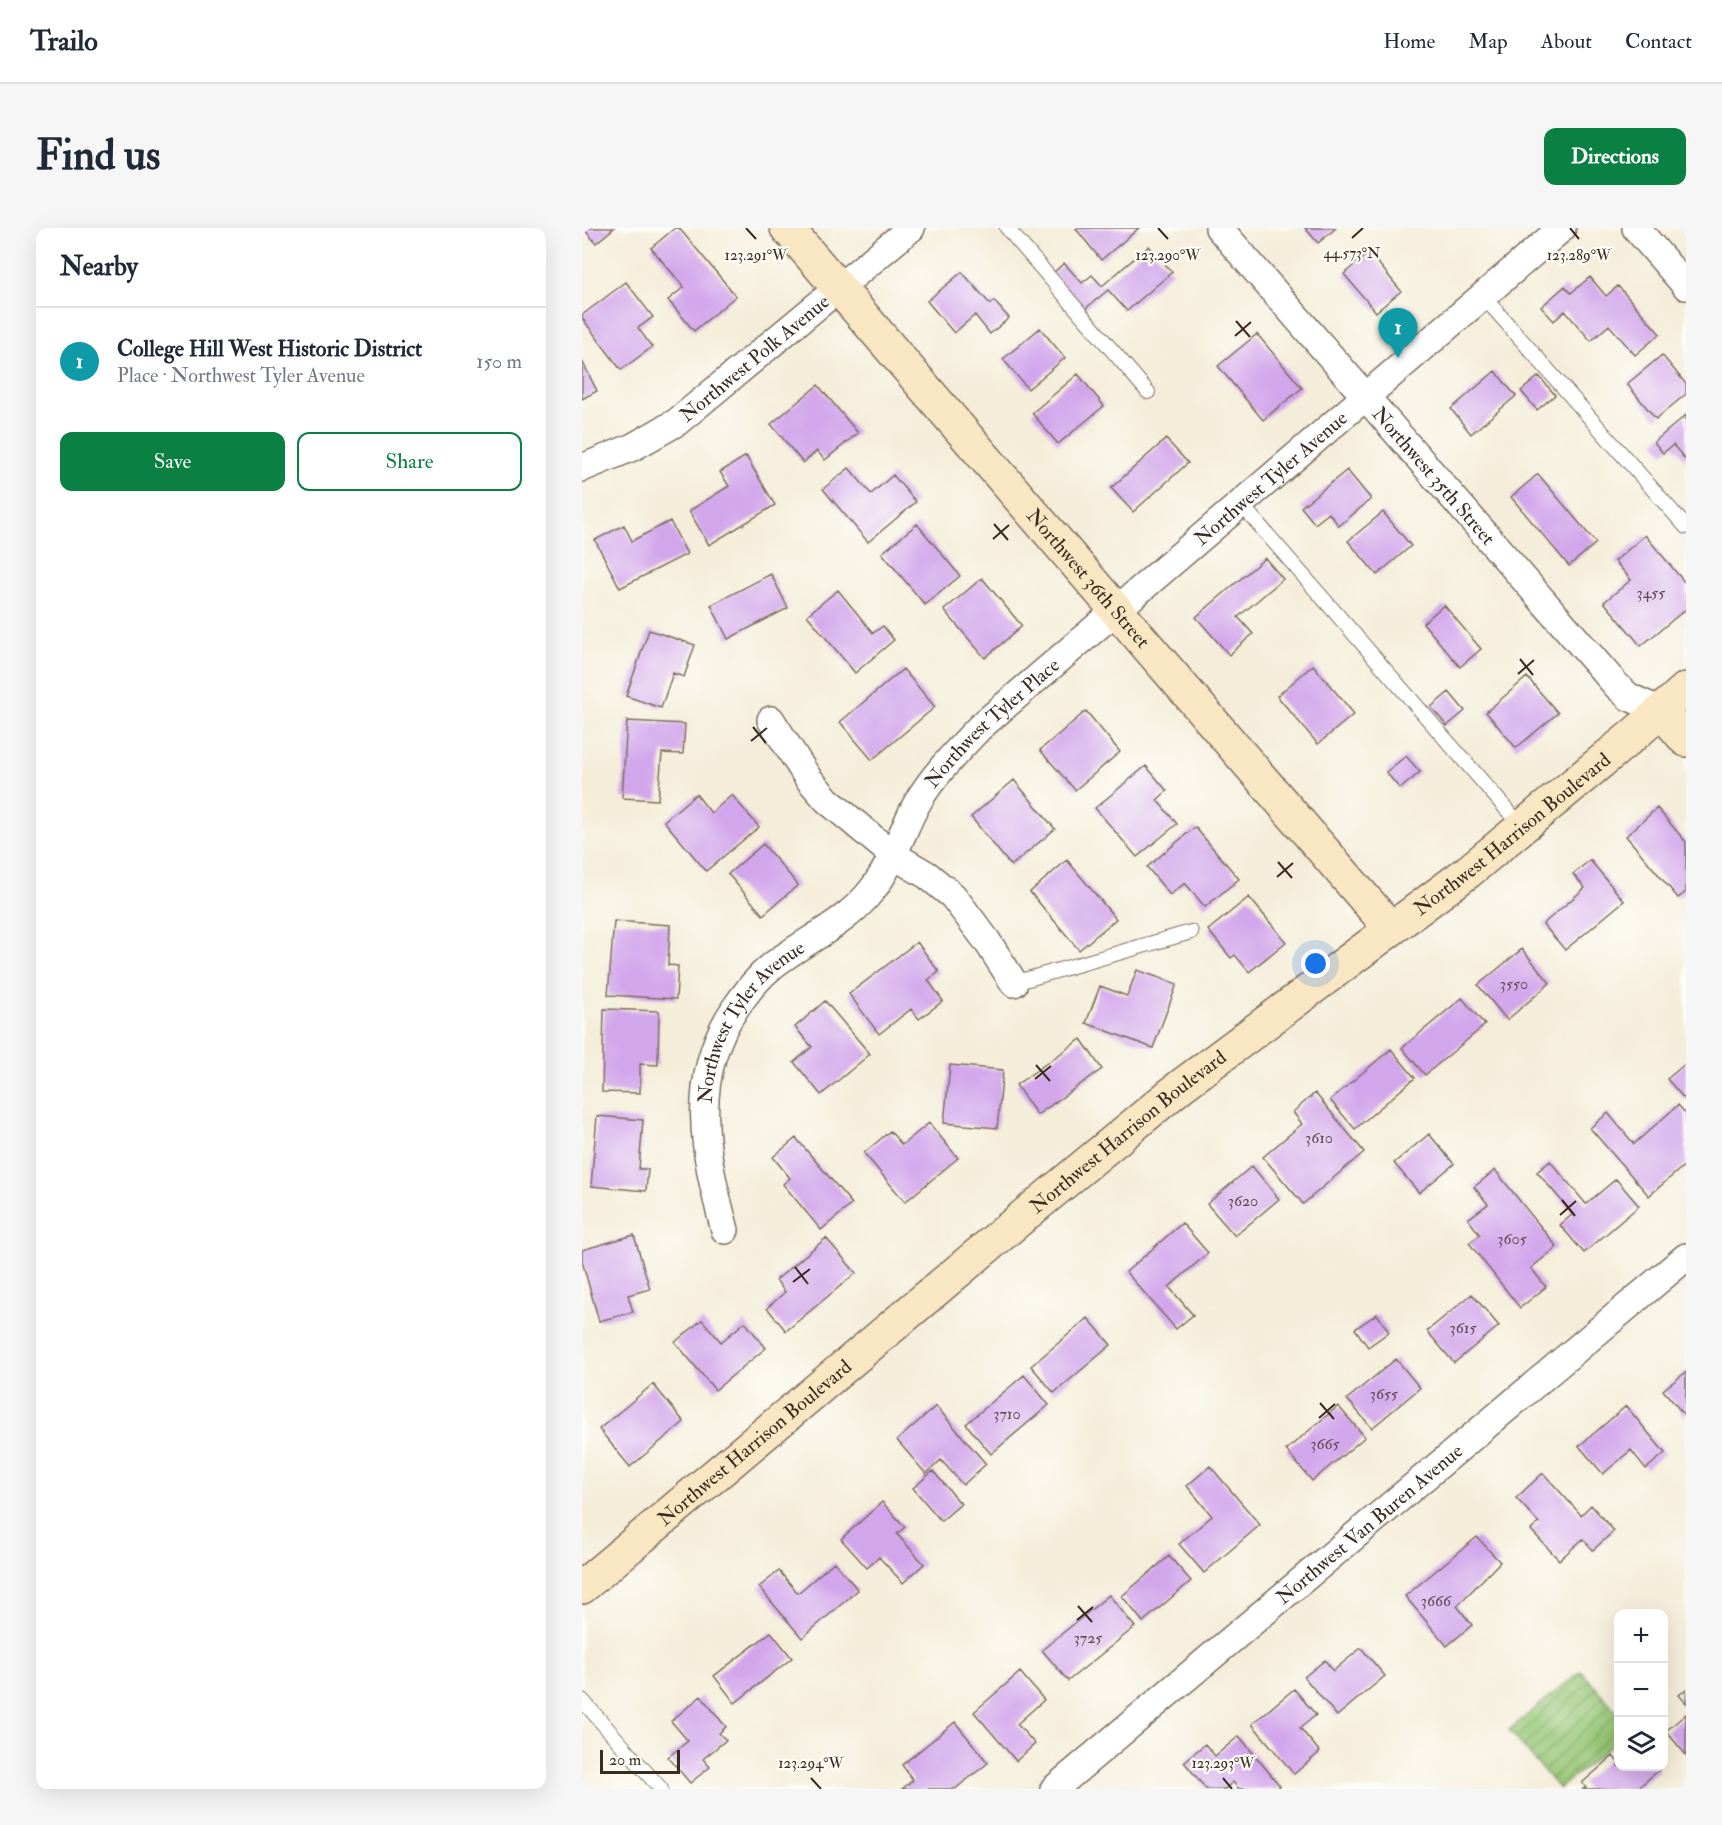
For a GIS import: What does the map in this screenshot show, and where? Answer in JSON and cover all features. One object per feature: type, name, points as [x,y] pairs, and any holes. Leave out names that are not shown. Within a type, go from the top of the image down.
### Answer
[{"type":"main road","name":"Northwest 36th Street","points":[[787,228],[1391,929]]},
{"type":"main road","name":"Northwest Harrison Boulevard","points":[[582,1587],[1181,1086],[1469,871],[1686,689]]},
{"type":"main road","points":[[1661,711],[1686,740]]},
{"type":"street","name":"Northwest Polk Avenue","points":[[582,468],[633,447],[677,422],[911,228]]},
{"type":"street","name":"Northwest 35th Street","points":[[1219,228],[1616,685],[1629,697],[1661,711]]},
{"type":"street","name":"Northwest Tyler Avenue","points":[[1116,610],[1562,228]]},
{"type":"street","points":[[1636,228],[1686,286]]},
{"type":"street","name":"Northwest Tyler Place","points":[[893,855],[917,803],[952,757],[979,728],[1116,610]]},
{"type":"street","points":[[771,720],[808,778],[827,800],[893,855],[927,876],[953,896],[1014,982]]},
{"type":"street","name":"Northwest Tyler Avenue","points":[[724,1230],[706,1148],[704,1107],[706,1080],[716,1044],[728,1020],[750,987],[796,948],[837,924],[856,908],[873,889],[893,855]]},
{"type":"street","name":"Northwest Van Buren Avenue","points":[[1054,1789],[1686,1257]]},
{"type":"lane","points":[[1007,228],[1148,392]]},
{"type":"lane","points":[[1482,295],[1686,527]]},
{"type":"lane","points":[[1240,503],[1522,827]]},
{"type":"lane","points":[[1014,982],[1191,932]]},
{"type":"lane","points":[[582,1700],[661,1789]]},
{"type":"green space","points":[[1581,1671],[1614,1708],[1614,1742],[1559,1789],[1509,1730]]},
{"type":"building","points":[[583,228],[614,228],[596,243]]},
{"type":"building","points":[[675,228],[679,228],[736,296],[694,331],[668,300],[684,287],[651,248]]},
{"type":"building","points":[[1077,228],[1139,228],[1101,260]]},
{"type":"building","points":[[1305,228],[1336,228],[1318,243]]},
{"type":"building","points":[[1149,246],[1172,272],[1127,311],[1108,290],[1085,309],[1053,273],[1064,263],[1082,283],[1092,275],[1102,286]]},
{"type":"building","points":[[1369,252],[1401,291],[1376,312],[1344,274]]},
{"type":"building","points":[[962,272],[990,304],[994,301],[1009,318],[990,334],[975,315],[954,333],[927,301]]},
{"type":"building","points":[[1590,277],[1606,296],[1618,286],[1660,334],[1635,355],[1609,325],[1591,341],[1565,311],[1554,321],[1541,307],[1565,286],[1571,293]]},
{"type":"building","points":[[626,282],[653,317],[638,328],[652,347],[621,370],[582,315]]},
{"type":"building","points":[[1040,328],[1065,358],[1028,389],[1003,359]]},
{"type":"building","points":[[1257,334],[1302,388],[1263,420],[1218,366]]},
{"type":"building","points":[[1662,355],[1686,384],[1686,394],[1656,419],[1627,384]]},
{"type":"building","points":[[582,361],[597,391],[582,399]]},
{"type":"building","points":[[1495,371],[1516,396],[1471,434],[1451,409]]},
{"type":"building","points":[[1078,374],[1104,406],[1058,444],[1032,413]]},
{"type":"building","points":[[1539,376],[1555,395],[1537,410],[1521,391]]},
{"type":"building","points":[[818,385],[858,433],[825,460],[817,451],[803,463],[771,424]]},
{"type":"building","points":[[1686,415],[1686,460],[1673,445],[1663,453],[1654,442]]},
{"type":"building","points":[[1166,439],[1188,463],[1133,512],[1111,488]]},
{"type":"building","points":[[746,456],[775,505],[709,545],[689,511],[729,486],[720,472]]},
{"type":"building","points":[[849,468],[871,494],[893,475],[916,502],[868,542],[823,489]]},
{"type":"building","points":[[1347,470],[1371,499],[1339,526],[1329,513],[1315,524],[1301,507]]},
{"type":"building","points":[[1538,474],[1596,543],[1569,566],[1511,497]]},
{"type":"building","points":[[1383,512],[1411,546],[1377,575],[1348,541]]},
{"type":"building","points":[[670,521],[687,554],[620,588],[595,540],[624,525],[632,541]]},
{"type":"building","points":[[917,524],[960,576],[925,605],[882,553]]},
{"type":"building","points":[[1645,535],[1686,584],[1686,609],[1641,646],[1604,602],[1631,580],[1615,561]]},
{"type":"building","points":[[1265,558],[1283,579],[1238,617],[1253,634],[1229,655],[1196,617]]},
{"type":"building","points":[[771,574],[788,608],[728,639],[711,605]]},
{"type":"building","points":[[982,578],[1022,626],[985,658],[944,610]]},
{"type":"building","points":[[838,590],[873,633],[883,626],[894,640],[855,673],[807,615]]},
{"type":"building","points":[[1444,605],[1481,649],[1460,667],[1423,623]]},
{"type":"building","points":[[649,630],[695,645],[684,677],[673,673],[661,708],[626,696]]},
{"type":"building","points":[[1313,665],[1354,714],[1318,744],[1277,696]]},
{"type":"building","points":[[903,669],[935,707],[872,760],[840,722]]},
{"type":"building","points":[[1527,677],[1558,713],[1516,748],[1486,712]]},
{"type":"building","points":[[1449,692],[1465,711],[1447,726],[1431,707]]},
{"type":"building","points":[[1086,711],[1120,752],[1075,790],[1040,750]]},
{"type":"building","points":[[627,721],[685,724],[683,754],[662,753],[658,800],[622,798]]},
{"type":"building","points":[[1406,756],[1420,772],[1400,789],[1386,772]]},
{"type":"building","points":[[1146,766],[1167,791],[1157,800],[1177,824],[1137,857],[1095,808]]},
{"type":"building","points":[[1014,780],[1055,829],[1011,866],[971,817]]},
{"type":"building","points":[[696,794],[711,813],[732,795],[759,827],[706,871],[664,821]]},
{"type":"building","points":[[1657,808],[1686,842],[1686,892],[1678,898],[1626,836]]},
{"type":"building","points":[[1195,827],[1239,879],[1205,907],[1185,883],[1170,895],[1147,867]]},
{"type":"building","points":[[763,844],[798,885],[763,915],[728,874]]},
{"type":"building","points":[[1067,860],[1116,919],[1079,950],[1030,892]]},
{"type":"building","points":[[1590,860],[1624,901],[1565,950],[1543,924],[1585,888],[1573,874]]},
{"type":"building","points":[[1249,897],[1286,942],[1249,972],[1235,955],[1231,958],[1208,930]]},
{"type":"building","points":[[614,921],[670,925],[668,965],[678,966],[676,999],[608,995]]},
{"type":"building","points":[[917,942],[939,972],[928,980],[943,1001],[919,1019],[911,1009],[879,1034],[849,994]]},
{"type":"building","points":[[1522,949],[1550,983],[1507,1020],[1478,985]]},
{"type":"building","points":[[1137,970],[1177,984],[1153,1048],[1086,1023],[1100,986],[1127,996]]},
{"type":"building","points":[[1462,998],[1485,1025],[1425,1075],[1402,1048]]},
{"type":"building","points":[[825,1001],[870,1054],[821,1095],[794,1062],[812,1047],[795,1027]]},
{"type":"building","points":[[604,1009],[659,1011],[658,1065],[640,1064],[640,1093],[602,1092]]},
{"type":"building","points":[[1081,1039],[1102,1069],[1037,1115],[1016,1085]]},
{"type":"building","points":[[1391,1049],[1415,1078],[1355,1129],[1330,1100]]},
{"type":"building","points":[[1686,1063],[1686,1101],[1667,1079]]},
{"type":"building","points":[[950,1065],[1003,1070],[997,1128],[944,1123]]},
{"type":"building","points":[[1315,1093],[1364,1152],[1303,1204],[1263,1157],[1302,1124],[1293,1112]]},
{"type":"building","points":[[1678,1105],[1686,1114],[1686,1164],[1649,1196],[1590,1128],[1608,1113],[1634,1144]]},
{"type":"building","points":[[597,1116],[643,1120],[639,1169],[648,1169],[646,1191],[591,1186]]},
{"type":"building","points":[[929,1123],[958,1158],[905,1202],[864,1153],[890,1131],[902,1145]]},
{"type":"building","points":[[1429,1134],[1454,1164],[1419,1193],[1394,1163]]},
{"type":"building","points":[[796,1138],[852,1204],[821,1230],[783,1184],[790,1178],[773,1157]]},
{"type":"building","points":[[1550,1161],[1586,1204],[1616,1179],[1639,1206],[1584,1253],[1560,1225],[1573,1214],[1537,1172]]},
{"type":"building","points":[[1252,1166],[1279,1199],[1235,1236],[1207,1204]]},
{"type":"building","points":[[1495,1170],[1557,1247],[1531,1268],[1546,1287],[1520,1308],[1469,1243],[1480,1235],[1468,1219],[1488,1204],[1474,1187]]},
{"type":"building","points":[[1182,1223],[1208,1253],[1169,1287],[1193,1315],[1176,1329],[1126,1272]]},
{"type":"building","points":[[634,1235],[650,1289],[628,1295],[633,1312],[599,1321],[582,1261],[582,1250]]},
{"type":"building","points":[[826,1238],[856,1273],[786,1331],[767,1308],[785,1292],[776,1280]]},
{"type":"building","points":[[1472,1294],[1499,1326],[1454,1363],[1427,1331]]},
{"type":"building","points":[[1377,1314],[1389,1332],[1368,1347],[1355,1329]]},
{"type":"building","points":[[1088,1318],[1111,1345],[1054,1393],[1031,1366]]},
{"type":"building","points":[[702,1320],[721,1342],[745,1322],[766,1348],[715,1390],[675,1342]]},
{"type":"building","points":[[1396,1359],[1420,1388],[1372,1428],[1347,1399]]},
{"type":"building","points":[[1686,1372],[1686,1417],[1663,1390]]},
{"type":"building","points":[[1024,1375],[1049,1405],[991,1454],[966,1424]]},
{"type":"building","points":[[653,1384],[684,1422],[630,1467],[599,1429]]},
{"type":"building","points":[[936,1406],[986,1464],[963,1485],[941,1460],[926,1474],[897,1440]]},
{"type":"building","points":[[1338,1406],[1365,1437],[1312,1481],[1286,1450]]},
{"type":"building","points":[[1626,1406],[1665,1453],[1646,1469],[1631,1450],[1603,1474],[1579,1446]]},
{"type":"building","points":[[1210,1466],[1260,1525],[1204,1573],[1179,1544],[1212,1516],[1187,1486]]},
{"type":"building","points":[[933,1471],[961,1504],[941,1521],[913,1488]]},
{"type":"building","points":[[1543,1473],[1581,1515],[1591,1505],[1614,1531],[1593,1550],[1583,1539],[1559,1560],[1531,1530],[1539,1523],[1516,1498]]},
{"type":"building","points":[[882,1502],[905,1527],[897,1534],[924,1564],[903,1583],[879,1557],[867,1568],[841,1539]]},
{"type":"building","points":[[1477,1537],[1500,1562],[1457,1606],[1472,1625],[1447,1646],[1405,1596]]},
{"type":"building","points":[[1169,1556],[1191,1581],[1143,1622],[1122,1596]]},
{"type":"building","points":[[834,1562],[858,1590],[802,1638],[759,1587],[779,1571],[798,1593]]},
{"type":"building","points":[[1109,1595],[1135,1627],[1068,1681],[1042,1650]]},
{"type":"building","points":[[771,1632],[792,1658],[735,1703],[714,1676]]},
{"type":"building","points":[[1361,1648],[1385,1676],[1337,1716],[1304,1677],[1325,1660],[1333,1671]]},
{"type":"building","points":[[1020,1672],[1044,1700],[1017,1724],[1035,1744],[1016,1761],[974,1712]]},
{"type":"building","points":[[1294,1689],[1316,1715],[1300,1728],[1320,1752],[1294,1774],[1252,1724]]},
{"type":"building","points":[[1686,1689],[1686,1703],[1679,1695]]},
{"type":"building","points":[[701,1696],[726,1727],[719,1733],[726,1740],[703,1759],[710,1767],[690,1783],[668,1757],[688,1741],[671,1721]]},
{"type":"building","points":[[1686,1714],[1686,1755],[1668,1733],[1668,1729]]},
{"type":"building","points":[[955,1722],[988,1763],[955,1789],[902,1789],[913,1780],[902,1765]]},
{"type":"building","points":[[1239,1736],[1280,1786],[1276,1789],[1239,1789],[1233,1782],[1225,1789],[1206,1789],[1184,1762],[1205,1744],[1215,1756]]},
{"type":"building","points":[[1613,1756],[1614,1771],[1658,1771],[1637,1789],[1583,1789],[1586,1787],[1582,1783]]},
{"type":"place","name":"College Hill West Historic District","points":[[1398,358]]}]
